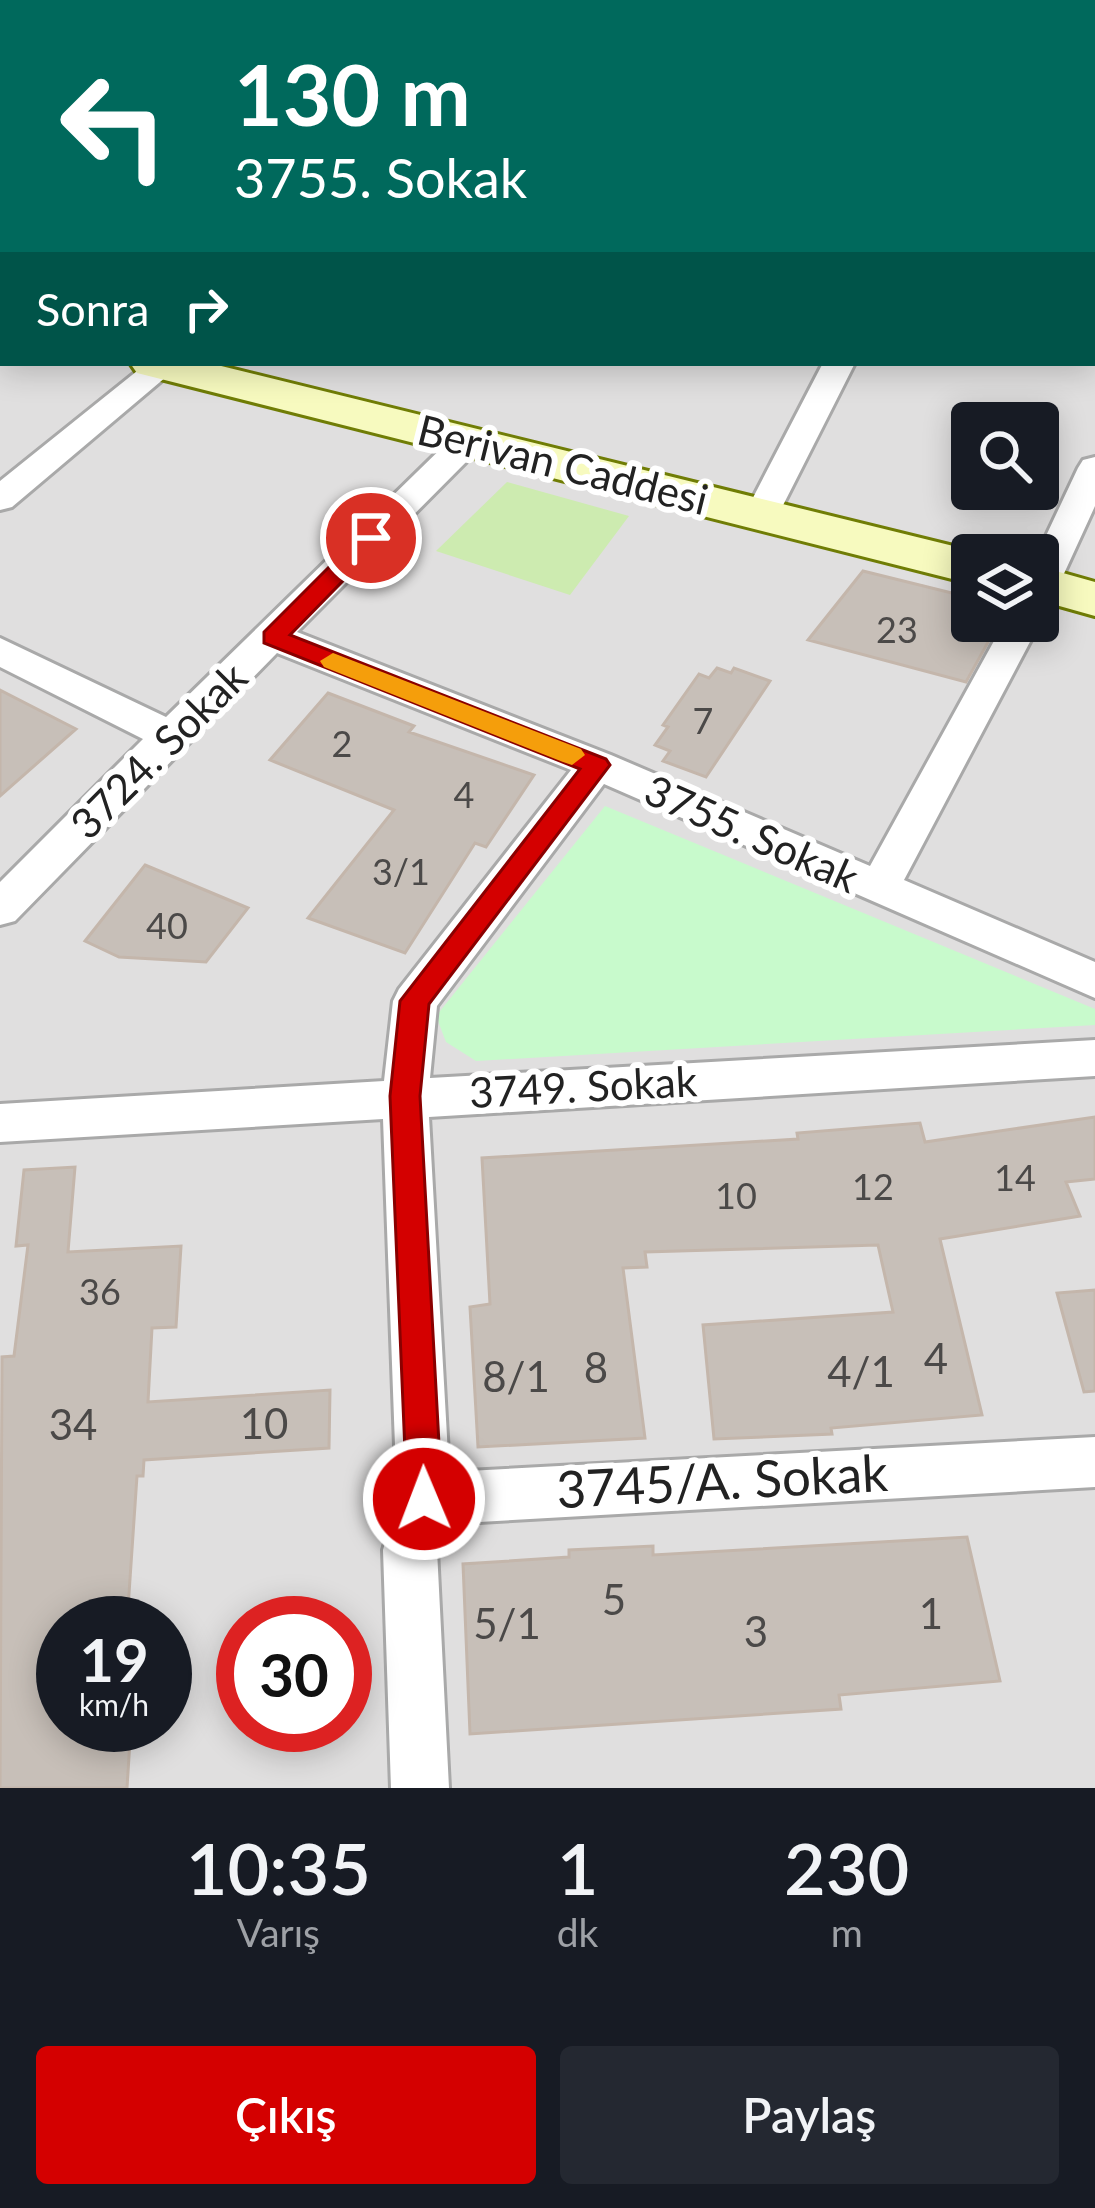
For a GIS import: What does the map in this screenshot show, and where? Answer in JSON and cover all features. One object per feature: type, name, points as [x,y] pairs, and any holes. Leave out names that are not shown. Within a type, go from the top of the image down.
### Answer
[{"type":"street","points":[[0,499],[156,366]]},
{"type":"street","name":"Berivan Caddesi","points":[[166,366],[951,562]]},
{"type":"street","points":[[762,514],[837,366]]},
{"type":"street","name":"3724. Sokak","points":[[0,909],[167,734],[273,638],[470,439]]},
{"type":"street","points":[[1059,544],[1095,468]]},
{"type":"street","points":[[1059,596],[1095,598]]},
{"type":"street","name":"3755. Sokak","points":[[273,638],[597,765],[1095,981]]},
{"type":"street","points":[[879,888],[1010,642]]},
{"type":"street","points":[[0,650],[167,734]]},
{"type":"street","points":[[420,1788],[410,1550],[424,1499],[405,1096],[415,1001],[597,765]]},
{"type":"street","name":"3749. Sokak","points":[[0,1123],[1095,1058]]},
{"type":"street","name":"3745/A. Sokak","points":[[424,1499],[1095,1462]]},
{"type":"shaded area","points":[[0,366],[1095,366],[1095,1788],[0,1788]]},
{"type":"green space","points":[[507,482],[629,516],[570,595],[436,551]]},
{"type":"green space","points":[[605,806],[1095,1009],[1095,1025],[476,1061],[446,1042],[436,1016]]},
{"type":"building","points":[[863,571],[951,593],[951,642],[988,642],[966,682],[808,640]]},
{"type":"building","points":[[717,668],[731,673],[734,668],[770,681],[706,777],[663,761],[670,751],[655,745],[668,727],[663,725],[699,674],[709,678]]},
{"type":"building","points":[[0,690],[76,729],[0,796]]},
{"type":"building","points":[[328,693],[414,726],[409,732],[534,775],[486,847],[475,843],[405,953],[308,918],[394,810],[270,760]]},
{"type":"building","points":[[145,865],[248,908],[206,962],[119,957],[85,941]]},
{"type":"building","points":[[1095,1117],[1095,1179],[1066,1182],[1080,1216],[940,1239],[982,1415],[831,1428],[832,1434],[714,1439],[703,1325],[893,1312],[878,1245],[645,1252],[647,1267],[623,1268],[645,1438],[478,1447],[470,1307],[490,1304],[482,1158],[798,1139],[797,1133],[920,1123],[925,1142]]},
{"type":"building","points":[[75,1167],[68,1252],[181,1246],[176,1327],[152,1328],[148,1402],[330,1390],[329,1448],[144,1460],[143,1476],[137,1476],[129,1596],[36,1596],[36,1752],[129,1752],[127,1788],[0,1788],[2,1357],[14,1356],[28,1245],[16,1246],[24,1170]]},
{"type":"building","points":[[1095,1290],[1095,1391],[1084,1392],[1057,1293]]},
{"type":"building","points":[[967,1537],[1000,1681],[839,1695],[841,1709],[470,1734],[463,1564],[569,1557],[569,1550],[653,1546],[653,1555]]},
{"type":"slow traffic","points":[[333,661],[572,755]]},
{"type":"route","points":[[371,538],[273,638],[597,765],[415,1001],[405,1096],[424,1499]]}]
